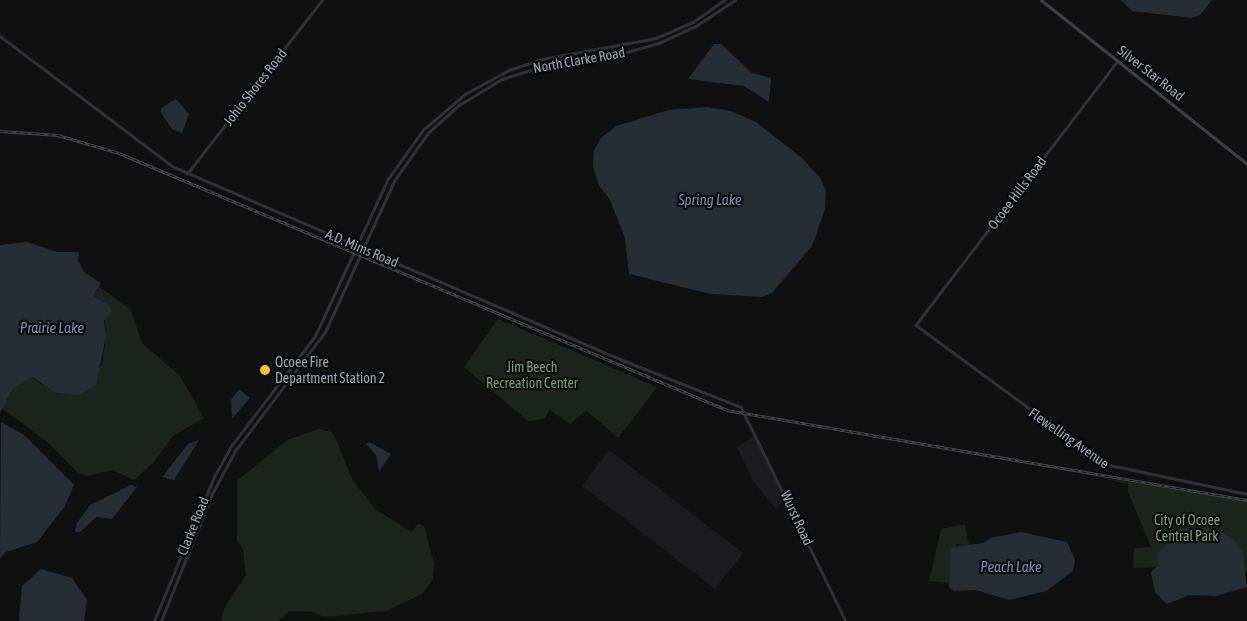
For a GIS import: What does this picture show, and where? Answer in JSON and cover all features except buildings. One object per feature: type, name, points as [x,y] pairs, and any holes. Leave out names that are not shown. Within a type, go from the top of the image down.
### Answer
[{"type":"main road","name":"Silver Star Road","points":[[1040,0],[1247,164]]},
{"type":"street","name":"Johio Shores Road","points":[[188,174],[322,0]]},
{"type":"street","name":"North Clarke Road","points":[[240,434],[315,336],[388,178],[409,147],[437,116],[465,94],[526,64],[656,38],[693,22],[725,0]]},
{"type":"street","name":"North Clarke Road","points":[[244,438],[317,345],[365,250],[404,165],[428,133],[467,99],[523,70],[659,43],[696,26],[735,0]]},
{"type":"street","name":"A.D. Mims Road","points":[[0,36],[159,158],[188,174],[737,405],[748,416]]},
{"type":"street","name":"Ocoee Hills Road","points":[[916,325],[1118,61]]},
{"type":"street","name":"Flewelling Avenue","points":[[916,325],[1104,464],[1247,494]]},
{"type":"street","name":"Wurst Road","points":[[748,416],[846,621]]},
{"type":"street","name":"Clarke Road","points":[[154,621],[203,500],[240,434]]},
{"type":"street","name":"Clarke Road","points":[[161,621],[212,494],[244,438]]},
{"type":"shaded area","points":[[754,436],[784,499],[776,509],[753,481],[737,447]]},
{"type":"shaded area","points":[[609,450],[743,553],[715,589],[582,486]]},
{"type":"green space","points":[[100,287],[131,310],[142,343],[180,376],[204,418],[173,436],[153,463],[134,480],[112,470],[88,476],[77,472],[51,445],[2,408],[13,388],[23,381],[33,377],[42,385],[102,366],[106,336],[104,303],[93,296]]},
{"type":"green space","name":"Jim Beech Recreation Center","points":[[498,319],[657,387],[618,438],[586,410],[570,424],[550,410],[544,419],[528,421],[464,367]]},
{"type":"green space","points":[[319,429],[331,432],[336,439],[352,479],[376,510],[412,532],[418,524],[424,526],[434,563],[433,580],[422,594],[386,611],[324,617],[312,612],[289,611],[278,621],[221,621],[224,608],[246,575],[243,549],[237,542],[237,481],[287,440]]},
{"type":"green space","name":"City of Ocoee Central Park","points":[[1098,477],[1247,501],[1247,572],[1238,565],[1133,568],[1134,548],[1151,547],[1128,492],[1128,484]]},
{"type":"green space","points":[[965,524],[969,545],[956,544],[949,583],[929,581],[941,529]]},
{"type":"water","points":[[1121,0],[1212,0],[1200,15],[1192,18],[1132,11]]},
{"type":"water","points":[[714,44],[721,44],[752,73],[771,78],[769,102],[744,86],[688,79]]},
{"type":"water","points":[[176,99],[189,114],[182,133],[172,129],[161,113],[161,108]]},
{"type":"water","name":"Spring Lake","points":[[707,107],[731,111],[756,122],[802,158],[821,179],[826,191],[825,209],[812,246],[772,293],[761,297],[711,294],[629,274],[625,238],[610,200],[598,184],[593,165],[594,151],[600,139],[616,126],[669,110]]},
{"type":"water","name":"Prairie Lake","points":[[27,242],[57,252],[79,252],[78,261],[85,273],[101,283],[93,296],[110,306],[111,312],[104,321],[106,336],[96,385],[79,395],[68,394],[54,392],[33,377],[13,388],[0,413],[0,245]]},
{"type":"water","points":[[239,389],[250,398],[232,419],[231,400]]},
{"type":"water","points":[[1,422],[24,435],[74,485],[65,506],[37,542],[6,552],[0,558]]},
{"type":"water","points":[[199,440],[174,480],[162,477],[188,444]]},
{"type":"water","points":[[369,442],[391,454],[379,472],[376,455],[366,444]]},
{"type":"water","points":[[131,485],[137,487],[112,519],[96,517],[80,532],[75,532],[77,523],[90,505]]},
{"type":"water","points":[[1199,528],[1221,532],[1234,540],[1242,551],[1247,587],[1216,596],[1190,595],[1167,604],[1155,592],[1151,572],[1158,566],[1157,554],[1182,529]]},
{"type":"water","name":"Peach Lake","points":[[1021,532],[1067,542],[1075,560],[1073,571],[1046,591],[1009,600],[976,590],[954,591],[949,587],[951,547],[983,543],[991,538]]},
{"type":"water","points":[[41,569],[72,578],[87,600],[84,621],[19,621],[22,586]]},
{"type":"railway","points":[[0,131],[58,135],[119,153],[727,410],[1247,500]]},
{"type":"place","name":"Ocoee Fire Department Station 2","points":[[265,370]]}]
